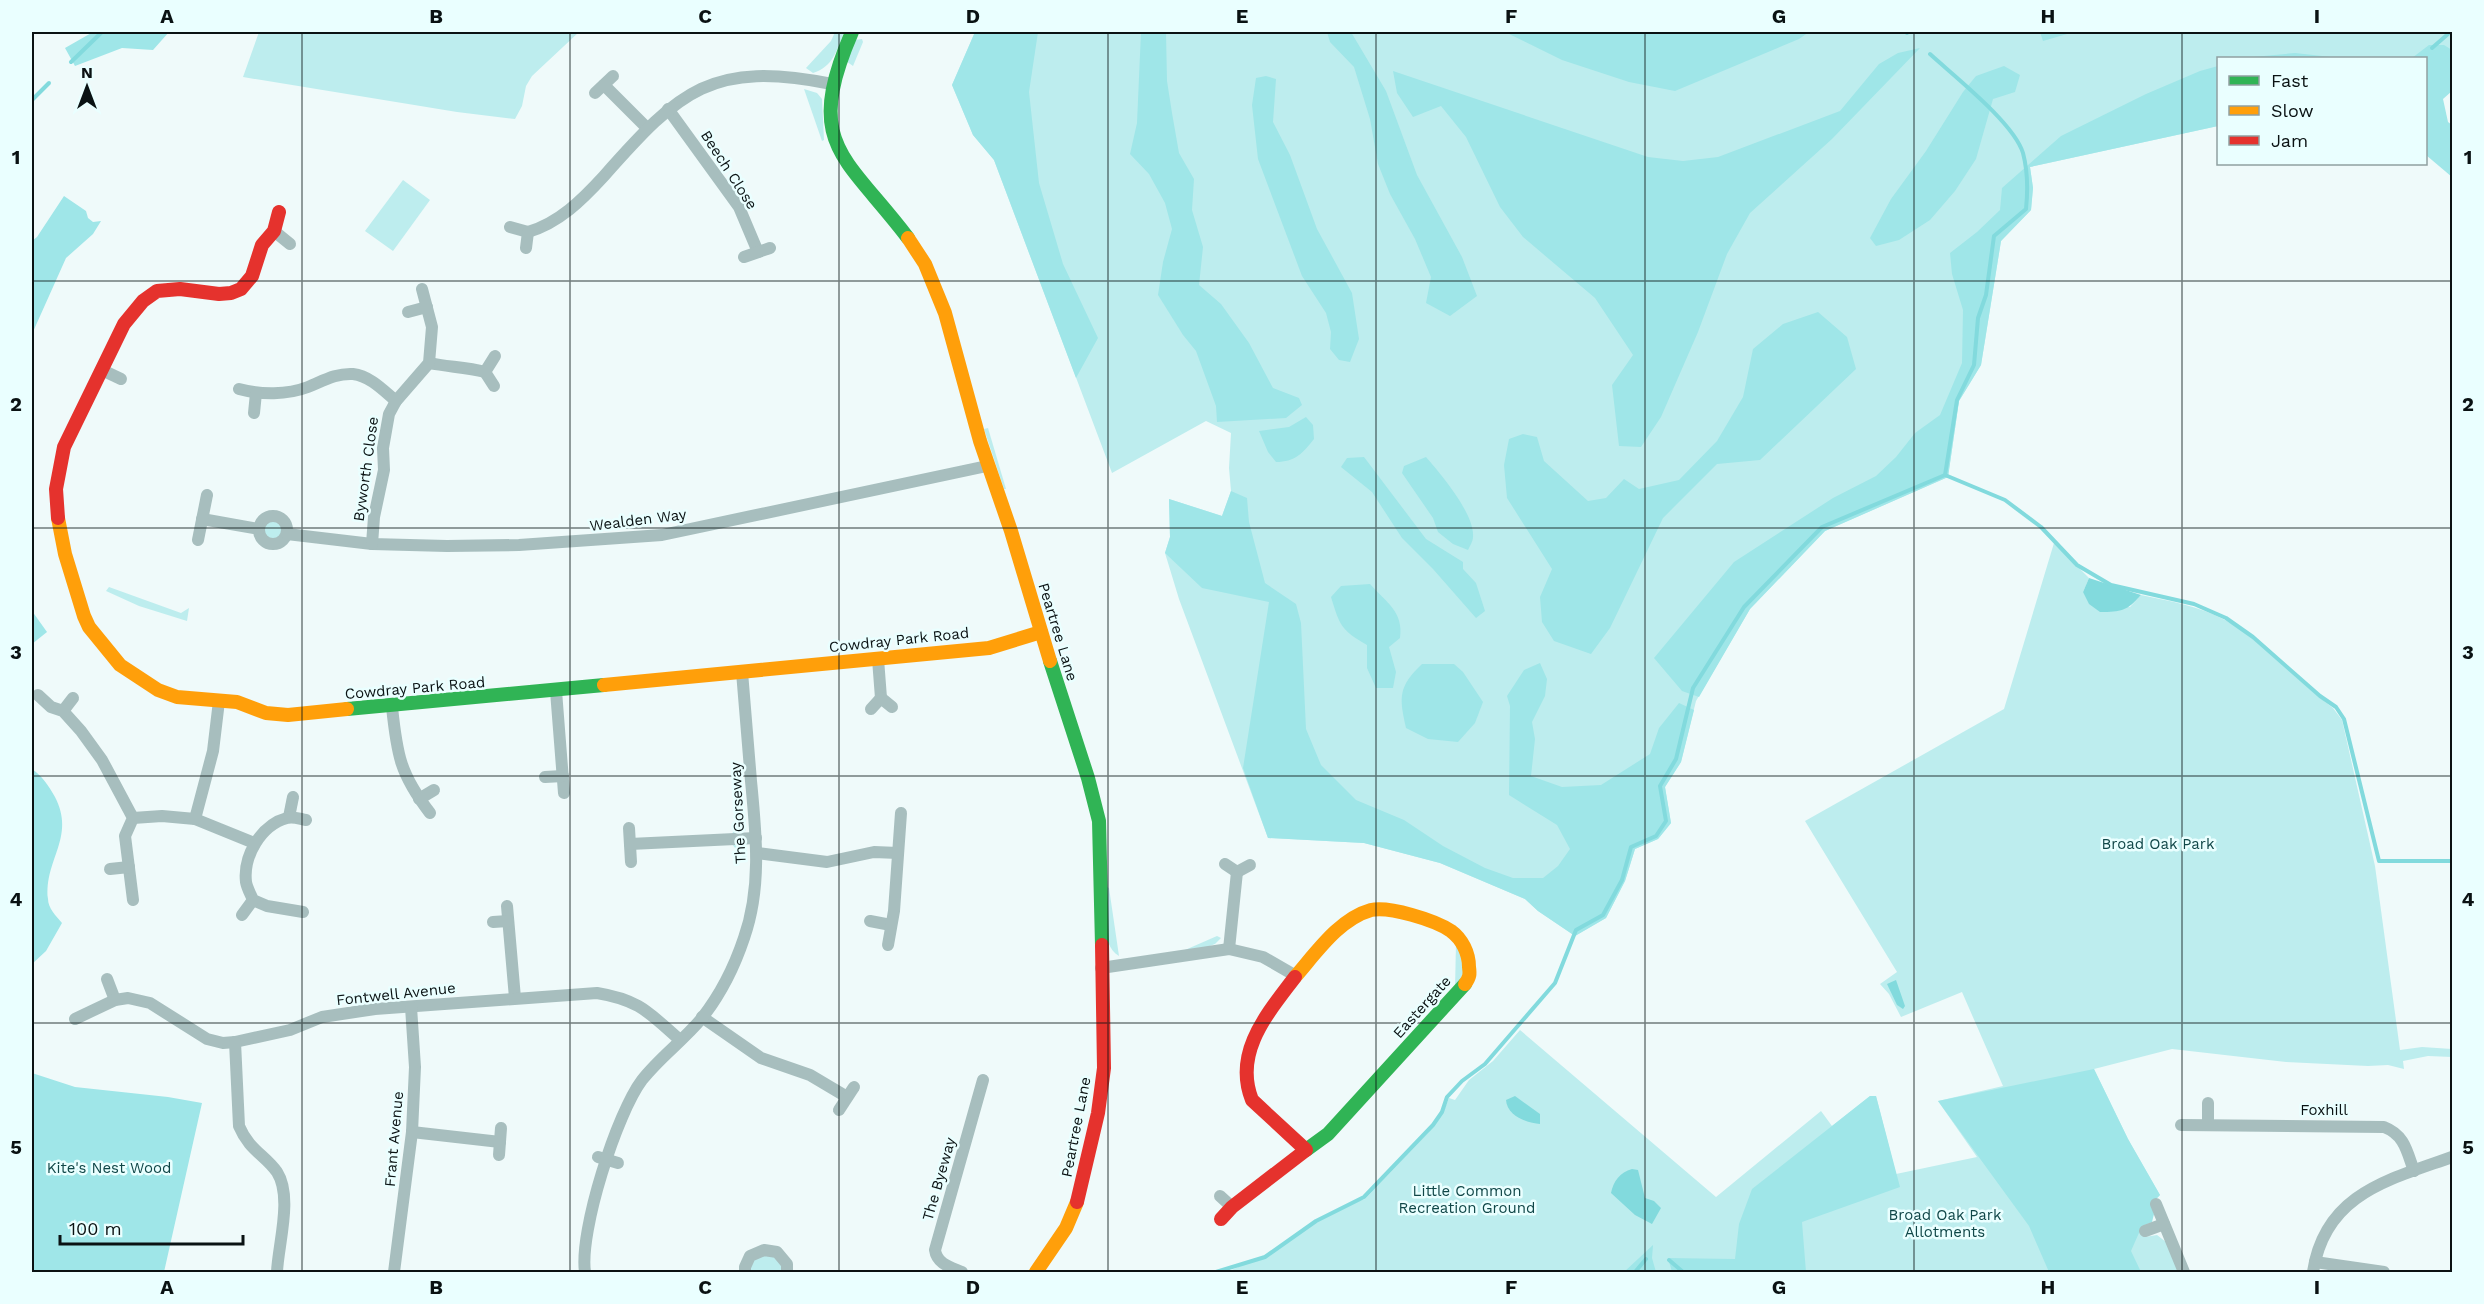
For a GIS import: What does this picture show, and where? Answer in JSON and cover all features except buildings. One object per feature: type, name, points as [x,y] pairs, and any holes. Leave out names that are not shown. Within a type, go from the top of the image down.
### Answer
[{"type":"street","name":"Peartree Lane","points":[[852,32],[828,99],[829,119],[839,154],[900,227],[925,264],[949,322],[987,466],[1011,531],[1066,715],[1095,796],[1101,845],[1104,1068],[1098,1113],[1077,1202],[1066,1228],[1036,1272]]},
{"type":"street","points":[[510,227],[528,232],[542,228],[576,206],[647,128],[668,109],[697,91],[723,80],[748,75],[792,76],[832,84]]},
{"type":"street","points":[[604,85],[647,128]]},
{"type":"street","name":"Beech Close","points":[[668,109],[739,207],[764,250],[744,257]]},
{"type":"street","name":"Cowdray Park Road","points":[[279,212],[274,231],[262,244],[249,282],[239,290],[214,294],[168,288],[155,291],[124,324],[64,447],[57,467],[54,491],[56,513],[89,627],[113,657],[158,690],[177,697],[237,702],[266,713],[288,715],[392,707],[989,648],[1041,632]]},
{"type":"street","points":[[274,231],[290,244]]},
{"type":"street","points":[[526,248],[528,232]]},
{"type":"street","points":[[422,289],[432,327],[429,363],[485,372],[494,386]]},
{"type":"street","points":[[408,312],[428,307]]},
{"type":"street","points":[[485,372],[495,356]]},
{"type":"street","name":"Byworth Close","points":[[372,544],[374,517],[384,470],[384,430],[388,414],[396,401],[429,363]]},
{"type":"street","points":[[102,370],[121,379]]},
{"type":"street","name":"Byworth Close","points":[[239,389],[256,393],[295,390],[337,375],[354,374],[372,381],[396,401]]},
{"type":"street","points":[[254,413],[256,393]]},
{"type":"street","name":"Wealden Way","points":[[202,519],[259,529],[262,538],[271,544],[281,542],[287,534],[372,544],[519,545],[662,535],[987,466]]},
{"type":"street","points":[[198,540],[207,495]]},
{"type":"street","points":[[259,529],[266,518],[275,516],[286,524],[287,534]]},
{"type":"street","points":[[878,659],[881,698],[892,707]]},
{"type":"street","name":"The Gorseway","points":[[585,1272],[584,1249],[589,1217],[628,1102],[643,1079],[702,1017],[729,974],[745,937],[754,894],[757,854],[742,672]]},
{"type":"street","points":[[555,691],[564,793]]},
{"type":"street","points":[[38,695],[51,707],[63,711],[81,731],[102,760],[133,818],[126,836],[133,900]]},
{"type":"street","points":[[63,711],[73,698]]},
{"type":"street","points":[[871,709],[881,698]]},
{"type":"street","points":[[195,819],[213,751],[219,701]]},
{"type":"street","points":[[392,707],[401,768],[430,813]]},
{"type":"street","points":[[545,777],[563,776]]},
{"type":"street","points":[[419,799],[434,790]]},
{"type":"street","points":[[289,817],[293,797]]},
{"type":"street","points":[[888,945],[901,813]]},
{"type":"street","points":[[133,818],[162,816],[195,819],[254,843]]},
{"type":"street","points":[[303,912],[267,906],[253,900],[246,883],[248,863],[254,843],[273,826],[289,817],[306,820]]},
{"type":"street","points":[[629,828],[631,862]]},
{"type":"street","points":[[630,844],[756,838]]},
{"type":"street","points":[[757,854],[827,862],[874,852],[898,853]]},
{"type":"street","points":[[1225,864],[1237,872]]},
{"type":"street","points":[[1237,872],[1250,865]]},
{"type":"street","points":[[110,869],[129,867]]},
{"type":"street","points":[[1229,949],[1237,872]]},
{"type":"street","points":[[242,915],[253,900]]},
{"type":"street","points":[[507,906],[515,998]]},
{"type":"street","name":"Eastergate","points":[[1221,1219],[1232,1207],[1328,1134],[1460,991],[1470,977],[1469,960],[1463,943],[1450,930],[1403,911],[1372,910],[1345,922],[1296,976],[1262,1022],[1250,1044],[1246,1079],[1252,1100],[1306,1150]]},
{"type":"street","points":[[493,922],[508,921]]},
{"type":"street","points":[[870,921],[891,925]]},
{"type":"street","points":[[1101,968],[1229,949],[1263,957],[1296,976]]},
{"type":"street","points":[[107,979],[114,1000]]},
{"type":"street","name":"Fontwell Avenue","points":[[75,1019],[114,1000],[128,998],[150,1003],[207,1039],[223,1043],[290,1030],[322,1017],[375,1009],[597,993],[621,997],[639,1005],[680,1040]]},
{"type":"street","name":"Frant Avenue","points":[[394,1272],[412,1132],[415,1067],[411,1007]]},
{"type":"street","points":[[702,1017],[760,1058],[851,1092],[839,1110]]},
{"type":"street","points":[[235,1042],[239,1126],[248,1143],[276,1171],[283,1191],[284,1209],[277,1272]]},
{"type":"street","name":"The Byeway","points":[[962,1272],[941,1262],[936,1257],[935,1250],[983,1080]]},
{"type":"street","points":[[2208,1103],[2208,1125]]},
{"type":"street","name":"Foxhill","points":[[2181,1125],[2384,1127],[2394,1131],[2402,1138],[2414,1171]]},
{"type":"street","points":[[499,1155],[501,1128]]},
{"type":"street","points":[[412,1132],[500,1142]]},
{"type":"street","points":[[2384,1272],[2314,1267],[2325,1234],[2346,1206],[2366,1191],[2452,1157]]},
{"type":"street","points":[[1220,1196],[1232,1207]]},
{"type":"street","points":[[2156,1204],[2184,1272]]},
{"type":"street","points":[[2145,1231],[2164,1224]]},
{"type":"street","points":[[745,1272],[750,1256],[764,1250],[777,1252],[787,1264],[787,1272]]},
{"type":"green space","points":[[93,32],[169,32],[153,50],[122,48],[75,66],[65,48]]},
{"type":"green space","points":[[259,32],[579,32],[532,76],[526,86],[522,106],[515,119],[457,112],[243,77]]},
{"type":"green space","points":[[835,32],[844,32],[833,57],[825,67],[813,73],[806,68],[831,41]]},
{"type":"green space","points":[[975,32],[2452,32],[2452,58],[2217,57],[2217,126],[2030,167],[2033,188],[2031,210],[2001,241],[1981,365],[1959,401],[1948,477],[1825,531],[1750,609],[1696,701],[1681,762],[1665,787],[1671,823],[1658,839],[1635,849],[1625,881],[1606,918],[1575,936],[1538,911],[1525,899],[1440,863],[1364,843],[1268,838],[1179,599],[1165,553],[1170,537],[1169,499],[1222,516],[1231,491],[1229,468],[1231,433],[1206,421],[1112,473],[994,160],[973,135],[952,85]]},
{"type":"green space","points":[[975,32],[1038,32],[1029,92],[1039,183],[1063,264],[1098,338],[1076,378],[994,160],[973,135],[952,85]]},
{"type":"green space","points":[[1141,32],[1166,32],[1167,81],[1172,113],[1179,153],[1194,179],[1192,210],[1203,247],[1199,285],[1221,304],[1249,343],[1273,388],[1299,398],[1302,405],[1286,418],[1217,422],[1216,406],[1196,351],[1158,295],[1163,262],[1172,229],[1165,203],[1149,174],[1130,154],[1137,123]]},
{"type":"green space","points":[[1327,32],[1351,32],[1386,91],[1417,175],[1462,257],[1477,296],[1450,316],[1426,303],[1431,277],[1415,239],[1390,194],[1378,164],[1370,119],[1354,67],[1330,42]]},
{"type":"green space","points":[[1505,32],[1809,32],[1799,39],[1675,91],[1629,82],[1562,60]]},
{"type":"green space","points":[[2040,32],[2074,32],[2043,41]]},
{"type":"green space","points":[[862,39],[863,42],[853,66],[846,61],[855,40]]},
{"type":"green space","points":[[2429,45],[2444,45],[2452,50],[2452,91],[2443,99],[2448,122],[2452,125],[2452,177],[2427,156],[2427,57],[2413,57]]},
{"type":"green space","points":[[1920,48],[1832,139],[1750,213],[1727,254],[1698,332],[1661,417],[1641,447],[1619,446],[1612,385],[1633,355],[1595,298],[1523,237],[1500,207],[1466,137],[1441,106],[1413,117],[1397,93],[1393,71],[1648,157],[1683,161],[1718,157],[1840,111],[1879,64],[1898,53]]},
{"type":"green space","points":[[2295,53],[2331,57],[2253,57]]},
{"type":"green space","points":[[2004,66],[2020,75],[2015,92],[1993,99],[1976,159],[1955,191],[1930,220],[1899,240],[1876,246],[1870,238],[1891,199],[1926,151],[1963,92],[1976,76]]},
{"type":"green space","points":[[2217,66],[2217,126],[2030,167],[2033,188],[2031,210],[2001,241],[1981,365],[1959,401],[1948,477],[1825,531],[1750,609],[1699,697],[1682,691],[1654,658],[1734,562],[1833,498],[1876,476],[1896,457],[1915,433],[1940,415],[1962,363],[1963,310],[1952,274],[1950,253],[2000,210],[2002,188],[2061,136],[2146,94]]},
{"type":"green space","points":[[1266,76],[1276,79],[1273,122],[1290,155],[1317,229],[1352,293],[1359,339],[1350,362],[1339,360],[1330,349],[1331,332],[1326,313],[1302,276],[1258,159],[1252,105],[1256,78]]},
{"type":"green space","points":[[804,89],[817,93],[822,99],[824,140],[822,141]]},
{"type":"green space","points":[[403,180],[430,200],[393,251],[365,231]]},
{"type":"green space","points":[[64,196],[86,211],[88,218],[93,222],[101,221],[93,234],[66,258],[32,334],[32,241]]},
{"type":"green space","points":[[1818,312],[1847,337],[1856,369],[1760,460],[1717,464],[1663,518],[1610,628],[1591,654],[1554,641],[1542,622],[1540,597],[1552,569],[1507,498],[1504,465],[1509,439],[1523,434],[1537,437],[1544,461],[1588,501],[1606,498],[1624,479],[1639,489],[1679,480],[1717,441],[1743,397],[1753,349],[1783,324]]},
{"type":"green space","points":[[1306,417],[1313,425],[1314,439],[1298,456],[1283,462],[1276,462],[1268,452],[1259,431],[1289,427]]},
{"type":"green space","points":[[988,428],[1006,489],[1004,489],[984,429]]},
{"type":"green space","points":[[1364,457],[1426,539],[1463,562],[1463,569],[1476,583],[1485,611],[1476,618],[1402,538],[1372,492],[1341,467],[1347,458]]},
{"type":"green space","points":[[1426,457],[1456,494],[1468,517],[1473,537],[1468,550],[1453,544],[1438,532],[1433,518],[1402,473],[1404,466]]},
{"type":"green space","points":[[1231,491],[1247,498],[1249,522],[1265,583],[1296,604],[1301,623],[1306,729],[1321,765],[1356,800],[1404,820],[1443,846],[1485,868],[1513,878],[1543,878],[1558,866],[1570,849],[1557,825],[1509,795],[1510,706],[1507,696],[1524,670],[1540,663],[1547,679],[1545,696],[1532,722],[1535,739],[1531,776],[1562,787],[1601,785],[1650,754],[1659,728],[1679,703],[1694,710],[1681,762],[1665,787],[1671,823],[1658,839],[1635,849],[1625,881],[1606,918],[1575,936],[1538,911],[1525,899],[1440,863],[1364,843],[1268,838],[1243,768],[1269,602],[1202,588],[1165,553],[1170,537],[1169,499],[1222,516]]},
{"type":"green space","points":[[273,520],[280,523],[283,530],[280,537],[273,540],[266,537],[263,530],[266,523]]},
{"type":"green space","name":"Broad Oak Park","points":[[2054,543],[2089,578],[2083,592],[2130,607],[2141,595],[2215,615],[2254,639],[2333,708],[2342,720],[2375,866],[2400,1050],[2422,1047],[2452,1049],[2452,1057],[2428,1056],[2403,1061],[2404,1069],[2388,1065],[2286,1062],[2172,1049],[2094,1069],[2128,1139],[2160,1195],[2151,1204],[2152,1222],[2142,1226],[2145,1237],[2157,1235],[2166,1242],[2179,1272],[1227,1272],[1267,1257],[1316,1222],[1347,1205],[1365,1199],[1428,1133],[1443,1113],[1449,1098],[1455,1100],[1469,1080],[1493,1061],[1520,1030],[1716,1197],[1821,1111],[1832,1126],[1870,1096],[1876,1096],[1896,1174],[1977,1157],[1938,1101],[2003,1086],[1962,992],[1901,1017],[1889,994],[1880,984],[1897,972],[1805,821],[2004,709]]},
{"type":"green space","points":[[1370,584],[1392,608],[1401,629],[1400,638],[1389,647],[1396,672],[1393,688],[1376,688],[1367,668],[1367,645],[1343,626],[1331,597],[1341,586]]},
{"type":"green space","points":[[109,587],[181,613],[189,608],[187,621],[139,606],[106,591]]},
{"type":"green space","points":[[32,611],[47,632],[32,644]]},
{"type":"green space","points":[[1422,664],[1454,664],[1463,672],[1483,702],[1475,723],[1458,742],[1428,739],[1406,728],[1402,693],[1408,679]]},
{"type":"green space","points":[[32,769],[45,782],[61,812],[61,837],[50,872],[48,899],[49,906],[62,923],[46,951],[32,964]]},
{"type":"green space","points":[[745,816],[746,830],[740,834],[731,835]]},
{"type":"green space","points":[[731,843],[741,843],[747,848],[746,861]]},
{"type":"green space","points":[[1107,887],[1119,956],[1113,950],[1106,935]]},
{"type":"green space","points":[[1217,936],[1221,938],[1215,944],[1185,950]]},
{"type":"green space","points":[[1456,943],[1460,949],[1464,977],[1455,989]]},
{"type":"green space","points":[[2094,1069],[2128,1139],[2160,1195],[2151,1204],[2154,1214],[2152,1222],[2142,1226],[2131,1251],[2141,1272],[2049,1272],[2029,1226],[1938,1101]]},
{"type":"green space","name":"Kite's Nest Wood","points":[[32,1073],[75,1087],[202,1103],[164,1272],[32,1272]]},
{"type":"green space","points":[[1870,1096],[1876,1096],[1900,1187],[1802,1222],[1806,1272],[1672,1272],[1668,1258],[1735,1259],[1739,1224],[1752,1189]]},
{"type":"green space","points":[[1653,1245],[1652,1258],[1656,1272],[1624,1272]]},
{"type":"green space","points":[[765,1255],[775,1256],[782,1265],[783,1272],[749,1272],[753,1258]]},
{"type":"shaded area","points":[[2089,578],[2141,595],[2123,610],[2100,612],[2089,604],[2083,592]]},
{"type":"shaded area","points":[[1896,980],[1905,1006],[1903,1009],[1897,1005],[1887,984]]},
{"type":"shaded area","points":[[1515,1096],[1540,1114],[1540,1124],[1524,1120],[1510,1110],[1506,1100]]},
{"type":"shaded area","points":[[1632,1169],[1638,1170],[1645,1198],[1654,1201],[1661,1208],[1652,1224],[1635,1215],[1611,1193],[1618,1178],[1624,1172]]},
{"type":"waterway","points":[[71,62],[102,32]]},
{"type":"waterway","points":[[2432,48],[2448,34]]},
{"type":"waterway","points":[[1216,1272],[1265,1257],[1316,1221],[1364,1197],[1433,1125],[1442,1112],[1447,1097],[1462,1081],[1485,1064],[1555,983],[1576,930],[1603,915],[1622,880],[1631,847],[1656,836],[1666,821],[1660,786],[1676,759],[1693,688],[1744,607],[1822,527],[1945,475],[1957,400],[1974,365],[1978,318],[1986,295],[1994,236],[2026,209],[2027,181],[2023,153],[2008,128],[1982,100],[1930,54]]},
{"type":"waterway","points":[[32,100],[49,83]]},
{"type":"waterway","points":[[1945,475],[2005,500],[2041,527],[2077,565],[2111,585],[2194,604],[2226,618],[2253,637],[2320,696],[2336,707],[2344,719],[2379,861],[2452,861]]},
{"type":"waterway","points":[[1635,1272],[1646,1259]]},
{"type":"waterway","points":[[1669,1260],[1683,1272]]},
{"type":"traffic: fast","points":[[852,32],[838,70],[831,100],[832,125],[838,146],[850,166],[908,238]]},
{"type":"traffic: fast","points":[[1050,661],[1088,778],[1099,821],[1102,945]]},
{"type":"traffic: fast","points":[[347,709],[604,685]]},
{"type":"traffic: fast","points":[[1306,1150],[1328,1134],[1465,984]]},
{"type":"traffic: slow","points":[[908,238],[925,264],[945,313],[980,441],[1011,531],[1050,661]]},
{"type":"traffic: slow","points":[[58,518],[65,554],[84,616],[89,627],[120,665],[158,690],[177,697],[237,702],[266,713],[288,715],[347,709]]},
{"type":"traffic: slow","points":[[604,685],[989,648],[1041,632]]},
{"type":"traffic: slow","points":[[1295,977],[1338,929],[1359,914],[1379,909],[1423,918],[1455,934],[1462,942],[1468,957],[1469,974],[1465,984]]},
{"type":"traffic: slow","points":[[1036,1272],[1066,1228],[1077,1202]]},
{"type":"traffic: jam","points":[[58,518],[56,489],[64,447],[124,324],[143,301],[157,291],[180,289],[219,294],[241,289],[252,276],[262,245],[274,231],[279,212]]},
{"type":"traffic: jam","points":[[1077,1202],[1098,1113],[1104,1068],[1102,945]]},
{"type":"traffic: jam","points":[[1221,1219],[1232,1207],[1306,1150],[1252,1100],[1247,1082],[1250,1049],[1256,1034],[1295,977]]},
{"type":"park label","name":"Little Common Recreation Ground","points":[[1467,1200]]},
{"type":"park label","name":"Broad Oak Park Allotments","points":[[1945,1224]]}]
